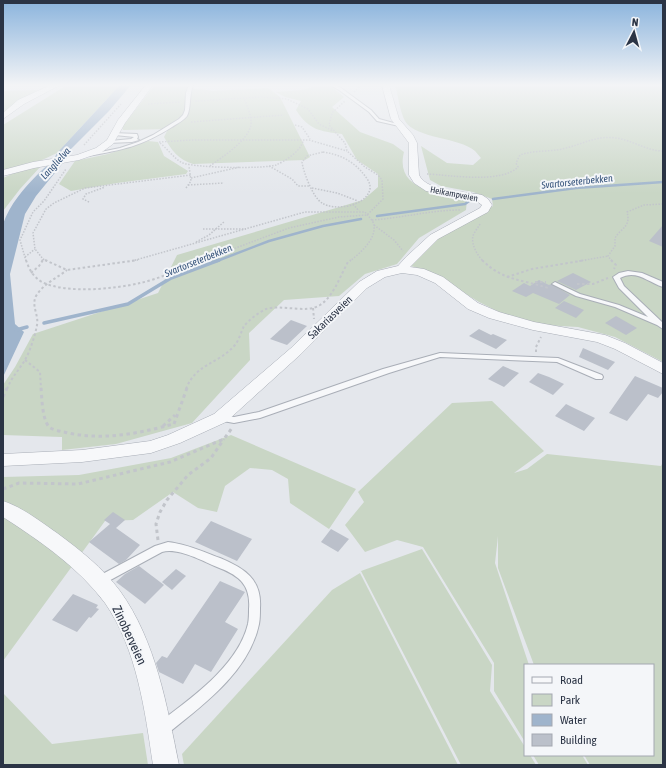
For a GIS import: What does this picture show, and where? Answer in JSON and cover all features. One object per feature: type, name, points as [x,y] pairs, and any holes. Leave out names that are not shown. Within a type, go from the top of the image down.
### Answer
[{"type":"street","points":[[3,173],[28,166],[75,158],[99,150],[108,144],[124,121]]},
{"type":"street","name":"Heikampveien","points":[[397,121],[413,143],[415,178],[425,188],[468,194],[484,201],[487,205],[486,209],[475,216],[437,234],[406,264]]},
{"type":"street","name":"Sakariasveien","points":[[3,460],[82,456],[151,447],[227,419],[363,285],[381,274],[406,264],[420,272],[434,277],[473,306],[494,315],[540,327],[587,335],[610,341],[663,369]]},
{"type":"street","name":"Zinoberveien","points":[[3,508],[70,554],[99,581],[112,597],[122,613],[147,672],[166,765]]},
{"type":"lane","points":[[382,121],[399,125]]},
{"type":"lane","points":[[75,158],[118,149],[150,139],[176,122]]},
{"type":"lane","points":[[115,134],[135,135],[136,137],[132,141]]},
{"type":"lane","points":[[108,144],[150,139]]},
{"type":"lane","points":[[108,144],[118,149]]},
{"type":"lane","points":[[661,326],[621,287],[616,278],[623,272],[637,273],[652,278],[663,285]]},
{"type":"lane","points":[[555,284],[578,295],[617,306],[661,326]]},
{"type":"lane","points":[[227,419],[260,415],[279,410],[386,371],[432,357],[448,354],[558,360],[599,377]]},
{"type":"lane","points":[[99,581],[159,549],[168,546],[238,571],[247,579],[254,593],[254,625],[245,648],[222,676],[194,703],[160,731]]},
{"type":"path","points":[[46,209],[45,204],[49,192],[71,162],[79,155],[82,148],[106,121]]},
{"type":"path","points":[[176,122],[197,121]]},
{"type":"path","points":[[209,167],[242,141],[251,128],[250,121]]},
{"type":"path","points":[[316,121],[321,126],[333,131],[342,139],[347,147],[347,151]]},
{"type":"path","points":[[331,121],[330,125],[333,131]]},
{"type":"path","points":[[294,125],[302,127],[310,139]]},
{"type":"path","points":[[414,167],[426,174],[434,176],[491,178],[515,170],[518,167],[516,162],[520,155],[528,152],[564,149],[605,136],[616,137],[657,151],[663,151]]},
{"type":"path","points":[[45,204],[33,212],[20,240],[31,273],[36,279],[50,284],[81,289],[116,287],[141,283],[289,228],[339,217],[367,215],[384,199],[382,180],[378,175],[365,167],[347,151],[339,150],[317,140],[191,140],[159,142],[150,139]]},
{"type":"path","points":[[159,142],[178,160],[189,166],[209,167],[268,166],[281,163],[299,149],[303,141]]},
{"type":"path","points":[[323,152],[333,153],[343,156],[362,171],[369,181],[370,193],[359,202],[332,206],[322,204],[311,187],[302,166],[303,159],[310,154],[323,152]]},
{"type":"path","points":[[186,188],[191,177],[189,166]]},
{"type":"path","points":[[174,424],[189,381],[199,369],[218,359],[235,345],[245,325],[254,316],[264,310],[274,307],[313,308],[320,305],[330,296],[348,262],[359,254],[369,242],[373,234],[374,225],[372,220],[365,212],[305,212],[137,260],[67,270],[43,259],[35,249],[33,233],[46,209],[54,203],[85,188],[191,177],[243,166]]},
{"type":"path","points":[[268,166],[292,179],[298,186],[311,187],[337,193],[359,202]]},
{"type":"path","points":[[188,185],[224,183]]},
{"type":"path","points":[[89,202],[83,199],[86,194],[109,186]]},
{"type":"path","points":[[507,277],[518,272],[554,263],[608,256],[614,250],[616,243],[615,238],[619,231],[626,227],[628,219],[627,212],[634,207],[650,203],[663,204]]},
{"type":"path","points":[[353,204],[360,212]]},
{"type":"path","points":[[372,220],[389,219],[442,210],[459,210],[479,218],[481,223],[473,236],[475,250],[479,258],[492,270],[507,277],[533,283],[548,281]]},
{"type":"path","points":[[190,246],[216,230],[225,221]]},
{"type":"path","points":[[374,225],[394,240],[406,264]]},
{"type":"path","points":[[203,229],[216,230],[251,228]]},
{"type":"path","points":[[25,258],[35,249]]},
{"type":"path","points":[[608,256],[616,265],[614,270]]},
{"type":"path","points":[[31,273],[40,266],[43,259]]},
{"type":"path","points":[[3,398],[11,378],[26,360],[38,322],[34,304],[36,296],[41,289],[50,284],[67,270]]},
{"type":"path","points":[[576,284],[595,284],[612,275]]},
{"type":"path","points":[[537,358],[536,347],[541,337],[540,327]]},
{"type":"path","points":[[26,360],[40,372],[45,419],[49,427],[57,431],[70,434],[103,436],[122,435],[158,429],[180,422]]},
{"type":"path","points":[[158,429],[169,422],[177,413]]},
{"type":"path","points":[[159,549],[156,524],[160,512],[167,500],[188,475],[211,458],[232,427],[227,419]]},
{"type":"path","points":[[3,489],[19,483],[78,484],[170,462],[224,439]]},
{"type":"green space","points":[[10,121],[87,121],[57,153],[42,160],[3,171],[3,125]]},
{"type":"green space","points":[[127,121],[292,121],[310,157],[305,160],[193,164],[179,157],[170,146],[164,137],[168,129],[123,130],[122,127]]},
{"type":"green space","points":[[304,121],[348,121],[360,132],[393,144],[404,152],[403,165],[406,175],[413,182],[422,188],[433,192],[467,200],[466,210],[419,238],[397,264],[365,274],[339,296],[284,300],[249,333],[250,360],[192,423],[116,444],[62,450],[62,437],[3,435],[3,385],[15,367],[33,334],[158,293],[177,255],[363,200],[378,187],[378,174],[357,160],[342,134],[327,132],[310,126]]},
{"type":"green space","points":[[405,121],[663,121],[663,362],[615,337],[578,327],[544,325],[509,317],[479,302],[428,271],[411,266],[440,236],[493,206],[492,199],[473,192],[441,186],[430,180],[421,146],[447,163],[473,165],[481,158],[475,151],[468,146],[418,131]]},
{"type":"green space","points":[[148,141],[158,142],[164,156],[188,171],[186,174],[71,191],[59,184],[75,161],[108,154]]},
{"type":"green space","points":[[41,166],[20,189],[3,211],[3,178],[14,173]]},
{"type":"green space","points":[[492,401],[544,451],[514,473],[527,469],[547,454],[661,466],[663,462],[663,765],[590,765],[585,756],[654,756],[654,664],[534,664],[498,568],[498,536],[495,563],[529,664],[524,664],[524,740],[494,691],[494,663],[423,547],[397,540],[365,552],[345,525],[364,502],[358,492],[452,403]]},
{"type":"green space","points":[[231,435],[356,489],[329,529],[290,503],[288,479],[272,470],[250,468],[225,486],[217,512],[198,508],[173,492],[133,520],[105,521],[3,661],[3,477],[79,475],[171,458]]},
{"type":"green space","points":[[422,549],[492,665],[490,691],[524,745],[524,756],[531,756],[536,765],[461,765],[361,571]]},
{"type":"green space","points":[[360,573],[458,765],[184,765],[182,754],[332,590]]},
{"type":"green space","points":[[3,693],[52,744],[143,733],[148,765],[3,765]]},
{"type":"green space","points":[[534,756],[583,756],[588,765],[539,765]]},
{"type":"water","name":"Langlielva","points":[[87,121],[99,121],[61,159],[59,163],[63,163],[36,196],[25,214],[10,274],[15,324],[24,332],[3,377],[3,224],[9,210],[23,190],[51,162],[57,153]]},
{"type":"building","points":[[663,225],[663,247],[649,241]]},
{"type":"building","points":[[573,273],[591,282],[576,290],[557,281]]},
{"type":"building","points":[[539,280],[549,285],[551,284],[570,295],[559,304],[533,293],[526,297],[512,291],[524,283],[530,286]]},
{"type":"building","points":[[564,301],[584,310],[576,318],[555,308]]},
{"type":"building","points":[[616,316],[637,328],[626,335],[605,323]]},
{"type":"building","points":[[291,320],[307,326],[287,345],[270,339]]},
{"type":"building","points":[[479,329],[507,340],[496,349],[469,336]]},
{"type":"building","points":[[583,348],[615,362],[608,370],[579,357]]},
{"type":"building","points":[[503,366],[519,373],[504,387],[488,379]]},
{"type":"building","points":[[538,373],[564,384],[553,395],[529,382]]},
{"type":"building","points":[[635,376],[663,388],[663,392],[658,398],[648,394],[627,421],[609,413]]},
{"type":"building","points":[[566,404],[595,418],[584,431],[555,416]]},
{"type":"building","points":[[113,512],[125,520],[116,528],[140,545],[126,560],[119,564],[89,542],[110,524],[104,520]]},
{"type":"building","points":[[211,521],[252,539],[237,561],[195,542]]},
{"type":"building","points":[[331,529],[349,539],[338,552],[321,542]]},
{"type":"building","points":[[139,566],[164,585],[145,604],[116,582],[125,574]]},
{"type":"building","points":[[176,569],[186,576],[172,590],[162,582]]},
{"type":"building","points":[[220,581],[245,592],[225,622],[238,629],[211,672],[195,664],[183,684],[159,672],[156,663],[162,656],[167,658]]},
{"type":"building","points":[[73,594],[98,605],[96,608],[99,609],[91,618],[89,617],[77,632],[52,620]]},
{"type":"waterway","name":"Svartorseterbekken","points":[[493,199],[576,188],[663,182]]},
{"type":"waterway","name":"Svartorseterbekken","points":[[377,216],[465,204],[472,199]]},
{"type":"waterway","name":"Svartorseterbekken","points":[[217,261],[269,241],[323,226],[361,219]]},
{"type":"waterway","name":"Svartorseterbekken","points":[[44,323],[128,304],[171,278],[219,260]]},
{"type":"waterway","name":"Svartorseterbekken","points":[[16,330],[27,327]]}]
